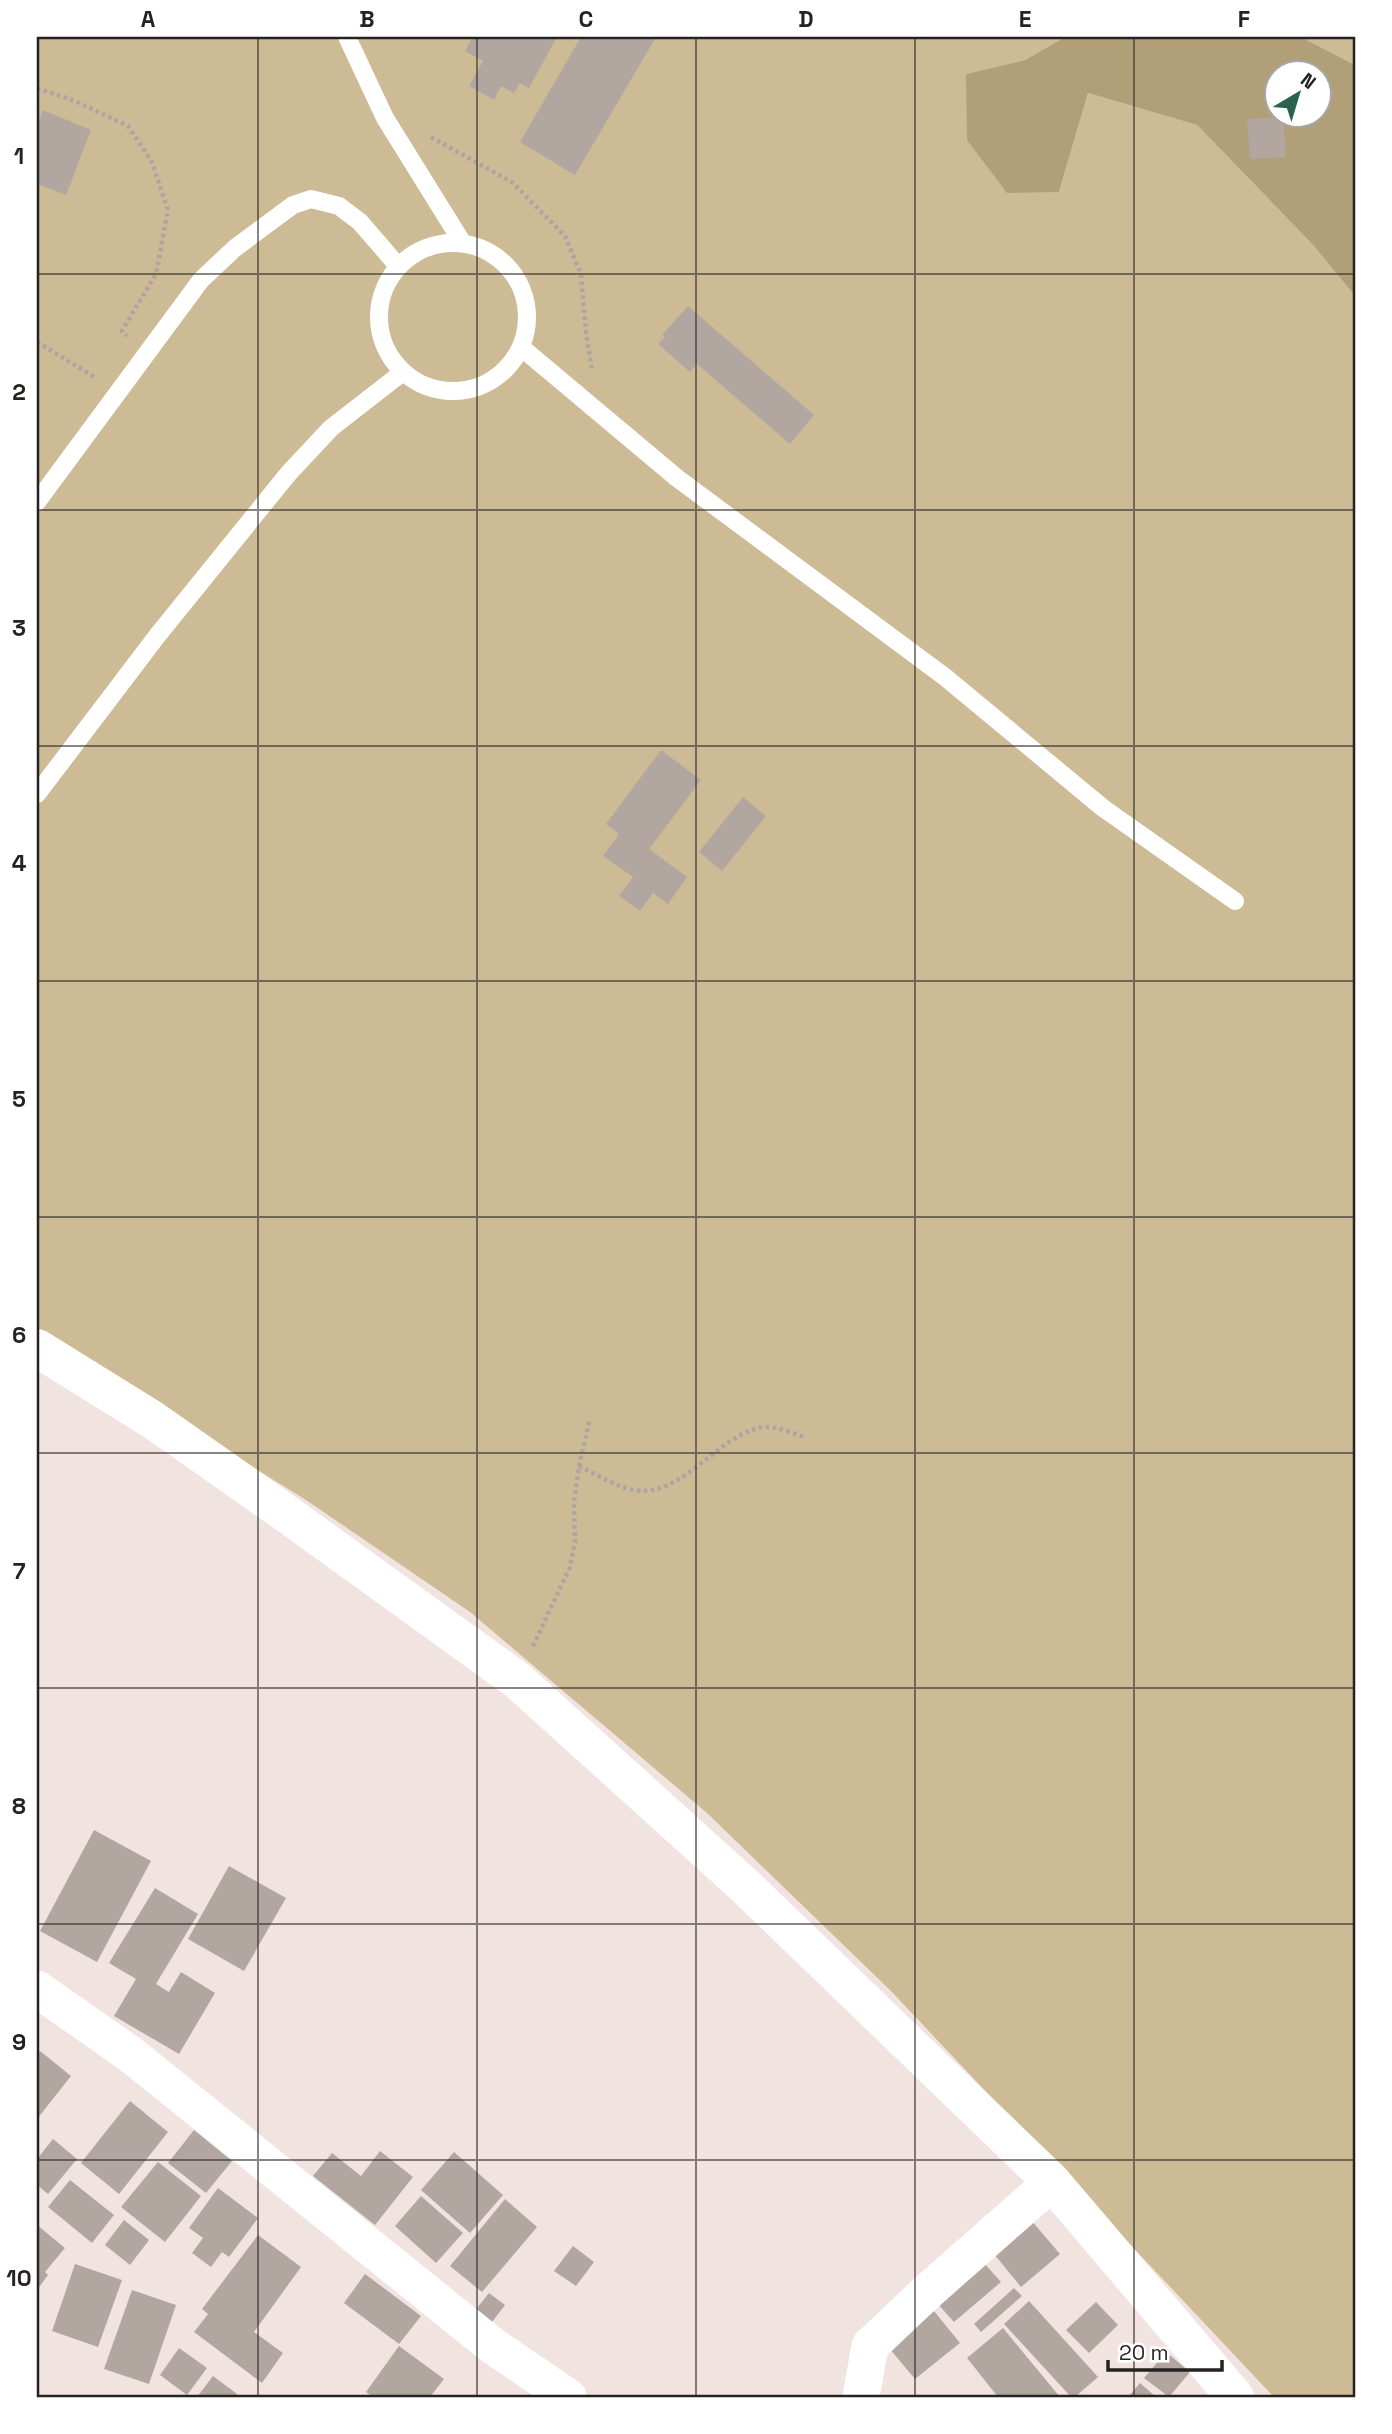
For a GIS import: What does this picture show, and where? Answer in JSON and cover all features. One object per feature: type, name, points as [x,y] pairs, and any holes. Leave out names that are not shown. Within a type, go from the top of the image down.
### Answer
[{"type":"highway","points":[[37,1348],[153,1420],[517,1681],[745,1886],[1052,2182],[1235,2397]]},
{"type":"street","points":[[37,1989],[130,2054],[493,2346],[568,2397]]},
{"type":"street","points":[[861,2397],[870,2346],[1052,2182]]},
{"type":"lane","points":[[347,37],[385,118],[462,243]]},
{"type":"lane","points":[[37,502],[201,280],[235,248],[293,205],[311,199],[339,206],[360,222],[398,266]]},
{"type":"lane","points":[[462,243],[484,249],[504,262],[519,281],[527,302],[528,326],[522,348],[509,368],[490,382],[469,390],[445,391],[422,384],[403,372],[388,353],[380,331],[379,308],[385,285],[398,266],[416,251],[438,244],[462,243]]},
{"type":"lane","points":[[522,348],[677,478],[945,677],[1102,808],[1235,901]]},
{"type":"lane","points":[[37,794],[157,636],[288,474],[331,429],[403,372]]},
{"type":"path","points":[[37,88],[75,101],[128,126],[151,160],[168,210],[156,274],[122,331],[144,355]]},
{"type":"path","points":[[385,118],[435,139],[513,183],[565,236],[581,274],[586,333],[600,412]]},
{"type":"path","points":[[37,342],[118,391]]},
{"type":"path","points":[[517,1681],[570,1567],[575,1542],[574,1502],[590,1419]]},
{"type":"path","points":[[579,1466],[634,1490],[657,1490],[698,1466],[738,1436],[762,1427],[776,1427],[805,1437]]},
{"type":"shaded area","points":[[37,37],[1065,37],[1025,60],[966,74],[1059,192],[1088,93],[1197,125],[1313,245],[1355,296],[1355,2397],[1274,2397],[891,1991],[707,1813],[470,1612],[306,1500],[37,1333]]},
{"type":"shaded area","points":[[1065,37],[1301,37],[1355,65],[1355,296],[1313,245],[1197,125],[1088,93],[1059,192],[1007,193],[967,140],[966,74],[1025,60]]},
{"type":"shaded area","points":[[1301,37],[1355,37],[1355,65]]},
{"type":"building","points":[[473,37],[557,37],[529,88],[520,83],[514,93],[501,86],[494,100],[469,86],[483,61],[465,51]]},
{"type":"building","points":[[581,37],[656,37],[575,175],[520,142]]},
{"type":"building","points":[[43,110],[91,130],[66,195],[37,184],[37,126]]},
{"type":"building","points":[[1262,118],[1262,130],[1284,130],[1286,157],[1250,159],[1247,119]]},
{"type":"building","points":[[688,306],[814,415],[790,444],[697,364],[690,372],[658,344],[665,337],[662,335]]},
{"type":"building","points":[[661,750],[701,780],[649,849],[687,877],[668,904],[653,893],[640,911],[619,896],[633,877],[603,856],[619,834],[606,824]]},
{"type":"building","points":[[743,797],[766,816],[722,871],[699,852]]},
{"type":"building","points":[[94,1830],[151,1861],[97,1962],[40,1931]]},
{"type":"building","points":[[229,1866],[286,1898],[244,1971],[188,1939]]},
{"type":"building","points":[[155,1888],[198,1914],[156,1984],[169,1992],[181,1972],[215,1993],[179,2054],[114,2016],[136,1979],[109,1963]]},
{"type":"building","points":[[40,2051],[71,2076],[37,2119],[37,2055]]},
{"type":"building","points":[[130,2101],[168,2132],[119,2194],[81,2163]]},
{"type":"building","points":[[194,2130],[232,2161],[206,2193],[168,2163]]},
{"type":"building","points":[[53,2139],[77,2159],[48,2194],[37,2185],[37,2159]]},
{"type":"building","points":[[380,2151],[413,2177],[375,2225],[313,2176],[332,2153],[361,2176]]},
{"type":"building","points":[[454,2152],[503,2195],[470,2233],[421,2190]]},
{"type":"building","points":[[158,2162],[201,2196],[165,2242],[121,2207]]},
{"type":"building","points":[[70,2180],[114,2215],[92,2243],[48,2207]]},
{"type":"building","points":[[218,2188],[258,2218],[229,2257],[222,2252],[211,2267],[192,2253],[203,2238],[189,2228]]},
{"type":"building","points":[[421,2196],[463,2233],[436,2263],[395,2226]]},
{"type":"building","points":[[505,2199],[537,2227],[482,2292],[450,2266]]},
{"type":"building","points":[[124,2220],[149,2240],[130,2265],[105,2245]]},
{"type":"building","points":[[1031,2220],[1060,2254],[1021,2287],[993,2253]]},
{"type":"building","points":[[37,2225],[65,2248],[45,2272],[48,2275],[37,2290]]},
{"type":"building","points":[[258,2235],[301,2267],[254,2332],[283,2353],[262,2383],[194,2332],[208,2314],[202,2309]]},
{"type":"building","points":[[573,2246],[594,2262],[576,2286],[554,2271]]},
{"type":"building","points":[[984,2263],[1001,2282],[954,2322],[937,2303]]},
{"type":"building","points":[[75,2264],[122,2280],[98,2347],[52,2331]]},
{"type":"building","points":[[365,2274],[421,2316],[399,2344],[344,2303]]},
{"type":"building","points":[[1014,2288],[1022,2296],[981,2332],[974,2324]]},
{"type":"building","points":[[132,2290],[176,2305],[149,2384],[104,2369]]},
{"type":"building","points":[[489,2293],[505,2305],[486,2330],[469,2318]]},
{"type":"building","points":[[1029,2301],[1098,2377],[1075,2397],[1071,2397],[1004,2324]]},
{"type":"building","points":[[1096,2302],[1118,2325],[1089,2353],[1066,2330]]},
{"type":"building","points":[[934,2311],[960,2343],[915,2379],[889,2348]]},
{"type":"building","points":[[1003,2328],[1060,2397],[998,2397],[967,2358]]},
{"type":"building","points":[[399,2346],[444,2379],[430,2397],[373,2397],[366,2392]]},
{"type":"building","points":[[179,2348],[207,2368],[187,2395],[160,2375]]},
{"type":"building","points":[[1166,2352],[1190,2372],[1169,2397],[1144,2378]]},
{"type":"building","points":[[213,2376],[237,2394],[235,2397],[197,2397]]},
{"type":"building","points":[[1140,2383],[1156,2397],[1128,2397]]}]
